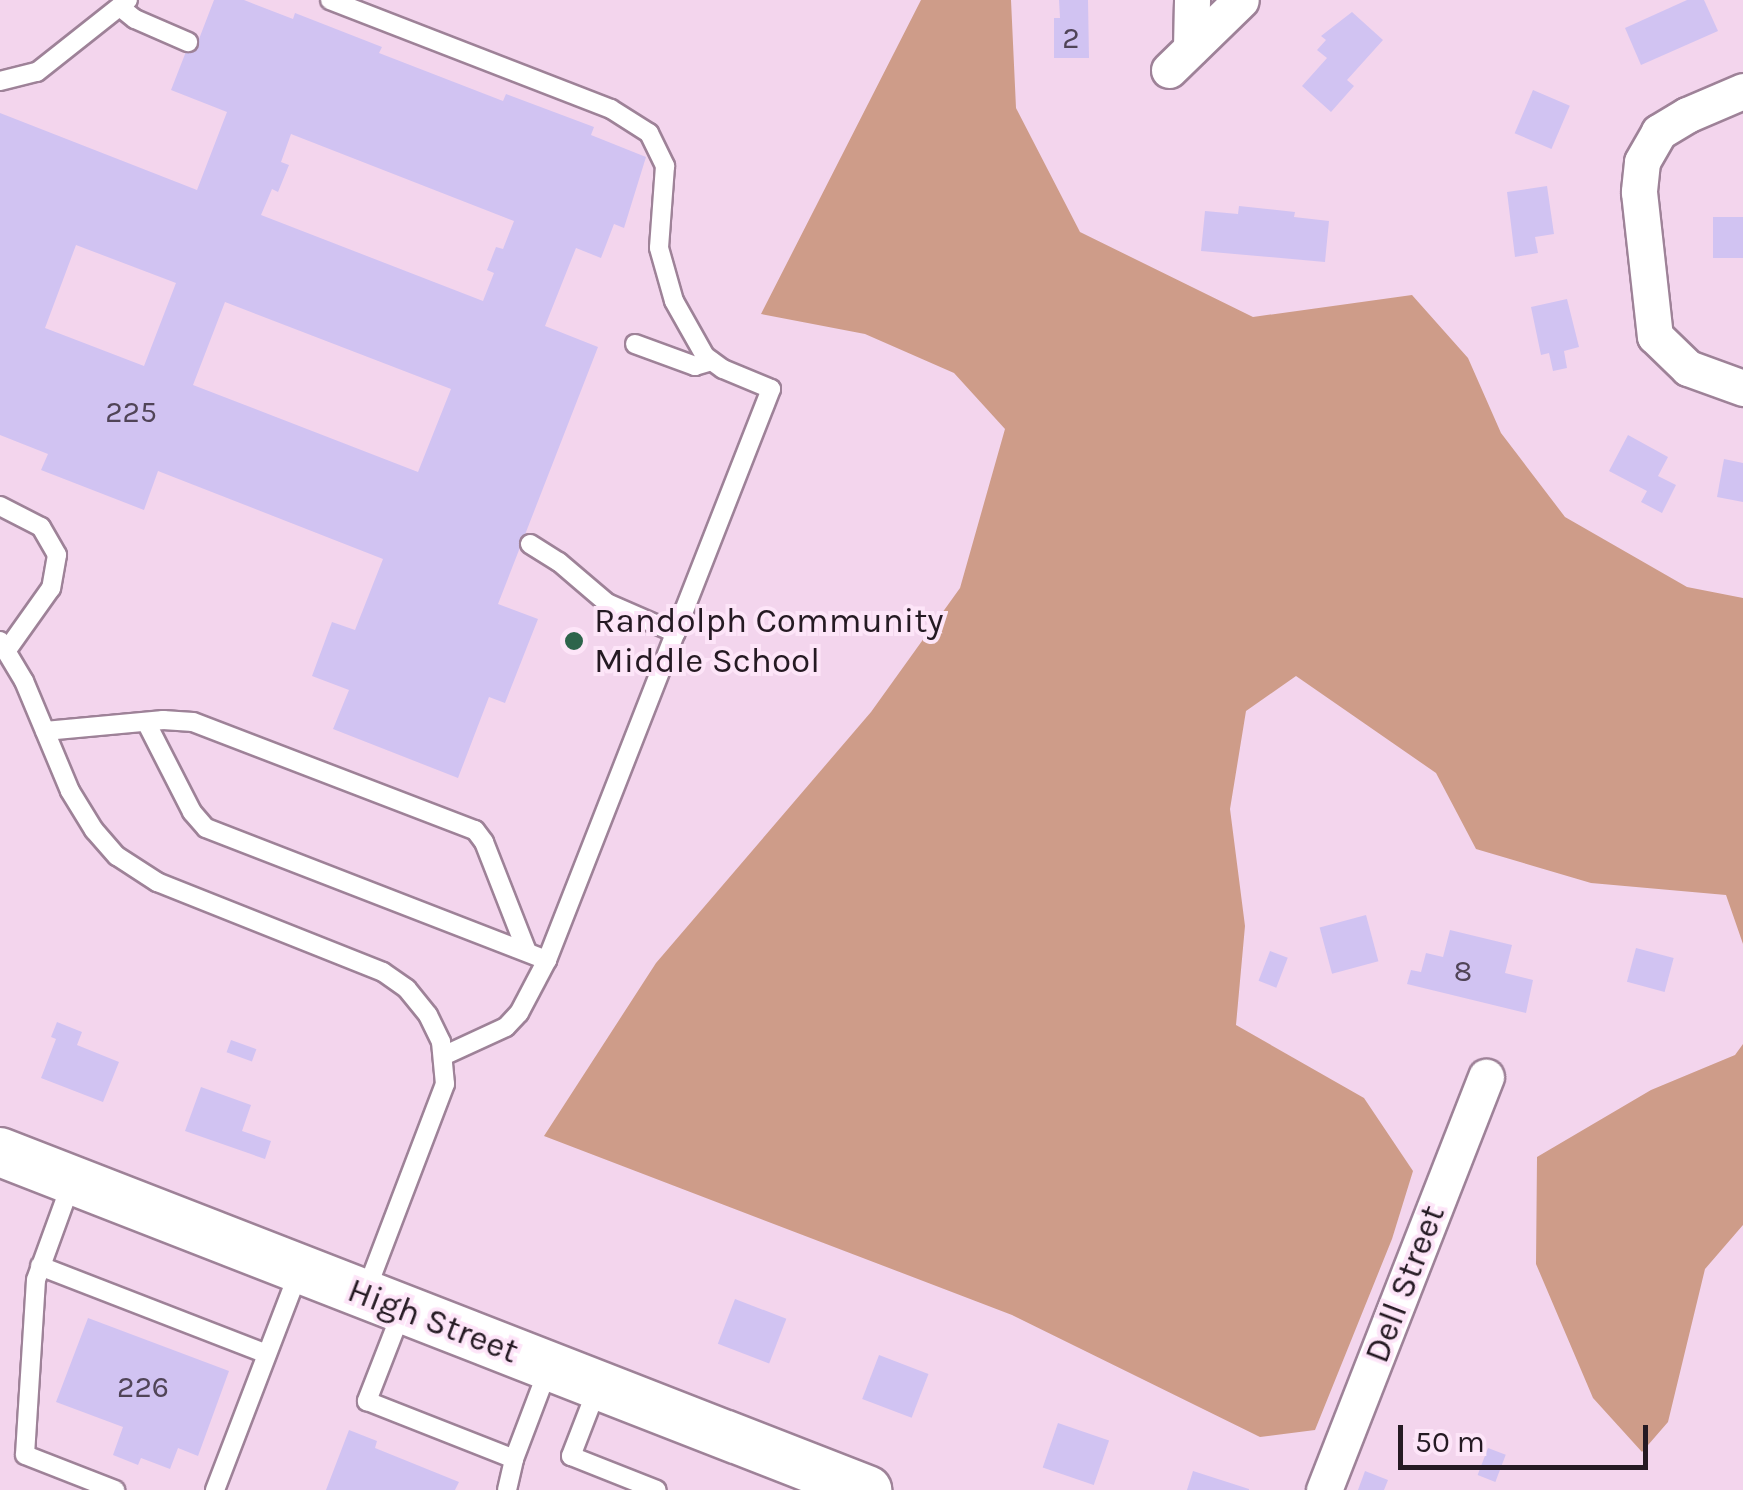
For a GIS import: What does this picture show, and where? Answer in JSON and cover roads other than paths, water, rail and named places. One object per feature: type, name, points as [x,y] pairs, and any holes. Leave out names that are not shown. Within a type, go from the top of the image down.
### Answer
[{"type":"main road","name":"High Street","points":[[0,1152],[866,1490]]},
{"type":"street","points":[[1192,0],[1180,59],[1241,0]]},
{"type":"street","points":[[1743,91],[1659,132],[1642,162],[1639,192],[1655,336],[1688,368],[1743,388]]},
{"type":"street","name":"Dell Street","points":[[1324,1490],[1486,1078]]},
{"type":"lane","points":[[330,0],[611,110],[649,133],[665,166],[659,233],[666,282],[685,325],[711,361],[771,388],[547,960],[519,1013],[506,1027],[444,1056]]},
{"type":"lane","points":[[0,81],[37,72],[124,3],[135,19],[188,42]]},
{"type":"lane","points":[[636,344],[689,364],[704,366],[711,361]]},
{"type":"lane","points":[[0,506],[41,527],[57,555],[51,588],[4,645],[70,791],[94,830],[130,868],[396,979],[428,1014],[444,1056],[445,1084],[384,1302],[367,1401],[514,1458]]},
{"type":"lane","points":[[530,544],[559,562],[606,604],[676,633]]},
{"type":"lane","points":[[45,731],[178,720],[206,726],[475,830],[484,842],[528,952]]},
{"type":"lane","points":[[146,722],[192,812],[206,828],[547,960]]},
{"type":"lane","points":[[73,1180],[40,1266],[24,1455],[115,1490]]},
{"type":"lane","points":[[40,1266],[267,1354]]},
{"type":"lane","points":[[215,1490],[300,1270]]},
{"type":"lane","points":[[507,1490],[514,1458],[550,1366]]},
{"type":"lane","points":[[598,1385],[571,1456],[657,1490]]},
{"type":"place","name":"Randolph Community Middle School","points":[[574,641]]}]
